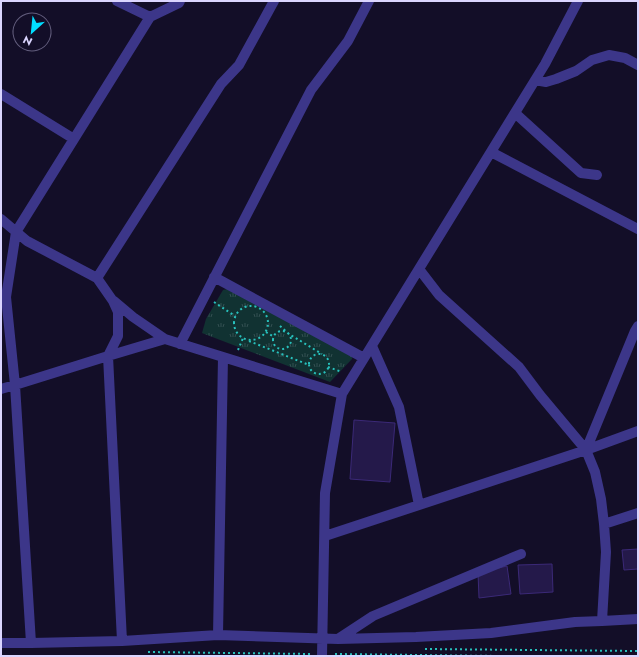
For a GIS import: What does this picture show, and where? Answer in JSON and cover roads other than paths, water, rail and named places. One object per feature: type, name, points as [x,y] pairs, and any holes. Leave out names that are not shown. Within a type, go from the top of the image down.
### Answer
[{"type":"street","points":[[117,1],[150,17]]},
{"type":"street","points":[[31,643],[15,385],[3,298],[16,232],[150,17],[179,3],[180,1]]},
{"type":"street","points":[[97,278],[221,84],[239,65],[274,1]]},
{"type":"street","points":[[180,344],[311,90],[348,41],[369,1]]},
{"type":"street","points":[[318,655],[323,638],[326,493],[342,394],[545,64],[578,1]]},
{"type":"street","points":[[535,80],[546,82],[556,79],[576,71],[592,60],[609,55],[625,58],[638,65]]},
{"type":"street","points":[[1,94],[74,139]]},
{"type":"street","points":[[515,113],[581,174],[597,175]]},
{"type":"street","points":[[491,152],[638,229]]},
{"type":"street","points":[[1,219],[27,241],[97,278],[114,301],[133,317],[165,339],[342,394]]},
{"type":"street","points":[[419,269],[439,295],[519,367],[540,395],[586,450],[595,472],[601,499],[604,524],[606,552],[602,620]]},
{"type":"street","points":[[214,277],[364,358]]},
{"type":"street","points":[[114,301],[118,312],[118,336],[108,356],[122,641]]},
{"type":"street","points":[[586,450],[638,326]]},
{"type":"street","points":[[1,389],[165,339]]},
{"type":"street","points":[[372,346],[399,407],[419,504]]},
{"type":"street","points":[[218,635],[223,357]]},
{"type":"street","points":[[325,536],[586,450],[638,431]]},
{"type":"street","points":[[604,524],[638,513]]},
{"type":"street","points":[[338,639],[373,616],[522,554]]},
{"type":"street","points":[[1,643],[122,641],[218,635],[338,639],[491,633],[575,622],[638,619]]}]
